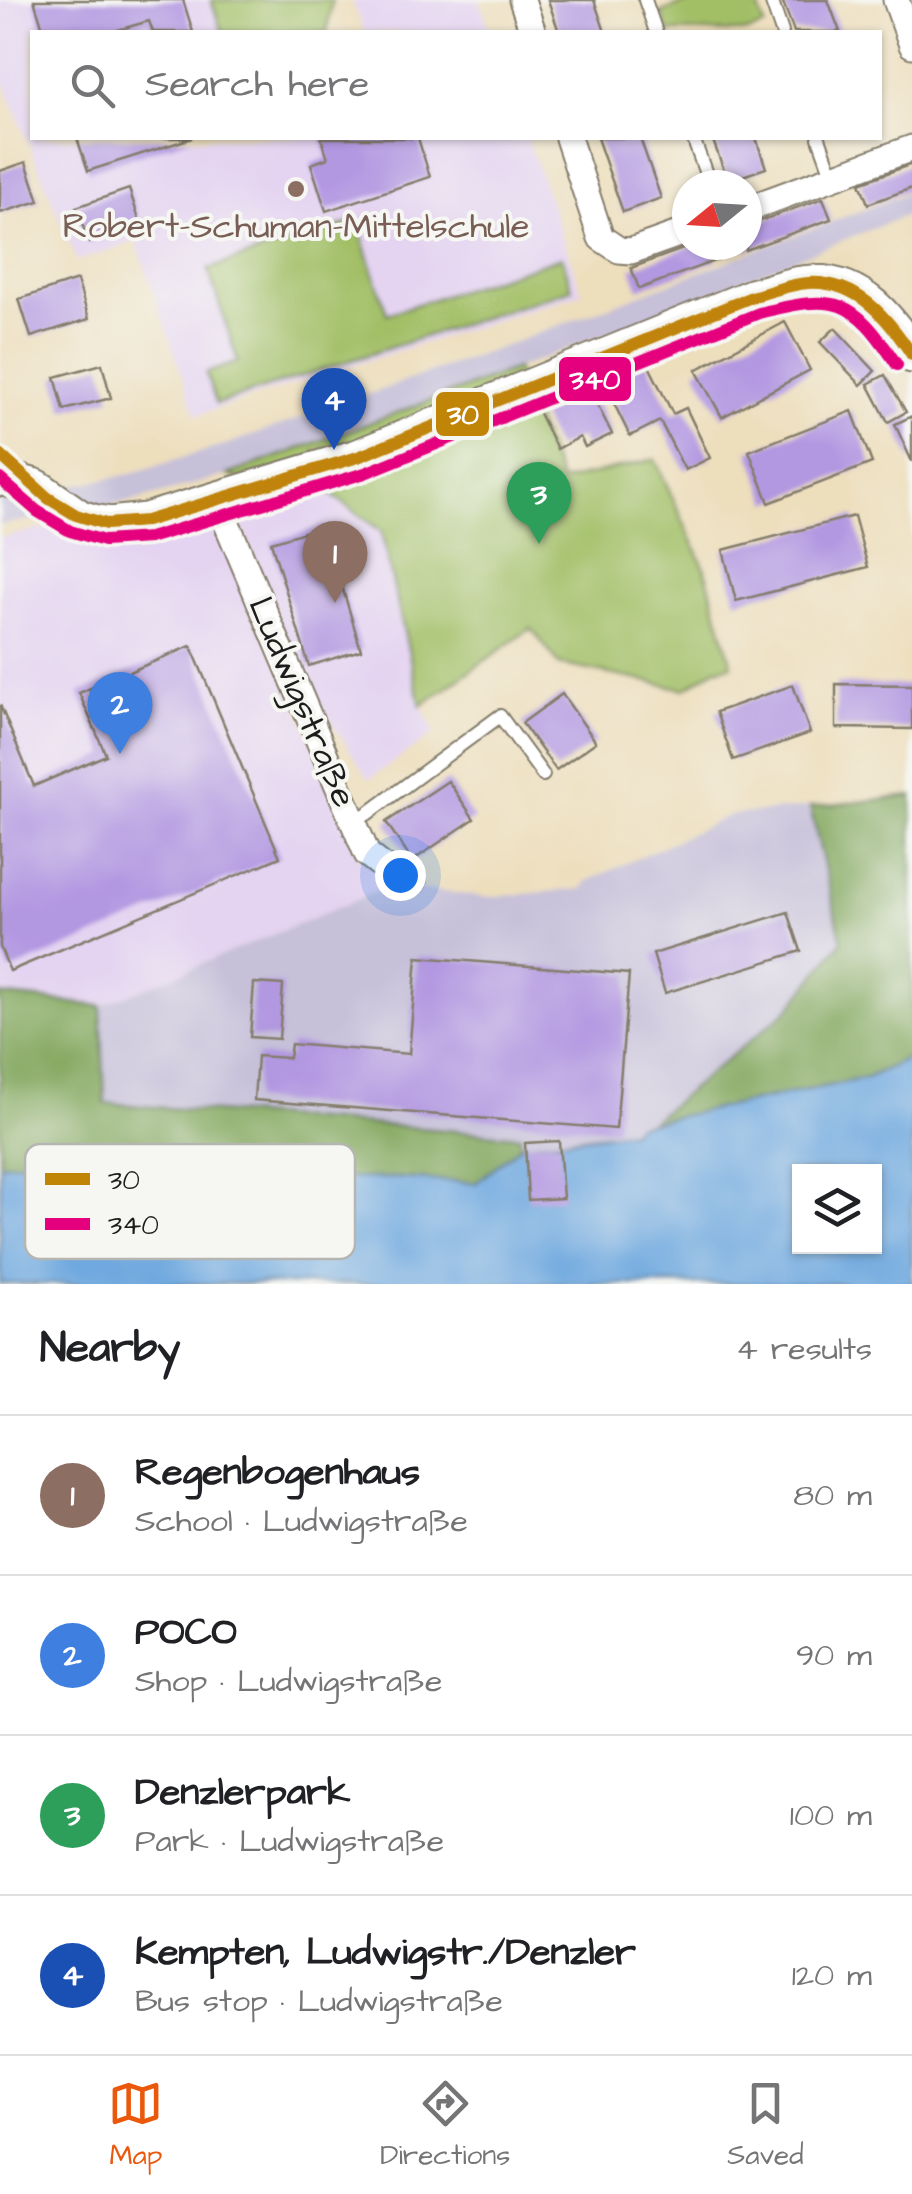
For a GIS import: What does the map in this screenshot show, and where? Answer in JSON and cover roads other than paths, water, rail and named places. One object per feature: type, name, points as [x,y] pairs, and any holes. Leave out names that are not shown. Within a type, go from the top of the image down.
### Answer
[{"type":"street","points":[[522,0],[532,30]]},
{"type":"street","points":[[901,2],[912,45]]},
{"type":"street","points":[[569,140],[601,238],[618,250],[631,251],[672,236]]},
{"type":"street","points":[[762,203],[912,148]]},
{"type":"street","points":[[0,455],[80,518],[110,525],[146,521],[358,457],[754,296],[814,282],[849,290],[871,303],[892,324],[912,354]]},
{"type":"street","points":[[0,477],[36,487]]},
{"type":"street","name":"Ludwigstraße","points":[[217,500],[367,854],[386,869],[413,881]]},
{"type":"lane","points":[[645,0],[655,30]]},
{"type":"lane","points":[[771,0],[781,30]]},
{"type":"lane","points":[[694,140],[705,170]]},
{"type":"lane","points":[[820,140],[833,177]]},
{"type":"lane","points":[[352,820],[367,814],[500,716],[544,775]]},
{"type":"water","points":[[912,1057],[912,1284],[0,1284],[0,1164],[25,1162],[25,1259],[355,1259],[355,1178],[476,1183],[521,1145],[632,1131],[636,1125],[867,1078]]},
{"type":"place","name":"Robert-Schuman-Mittelschule","points":[[296,189]]},
{"type":"place","name":"Kempten, Ludwigstr./Denzler","points":[[334,450]]},
{"type":"place","name":"Denzlerpark","points":[[539,544]]},
{"type":"place","name":"Regenbogenhaus","points":[[335,603]]},
{"type":"place","name":"POCO","points":[[120,754]]}]
